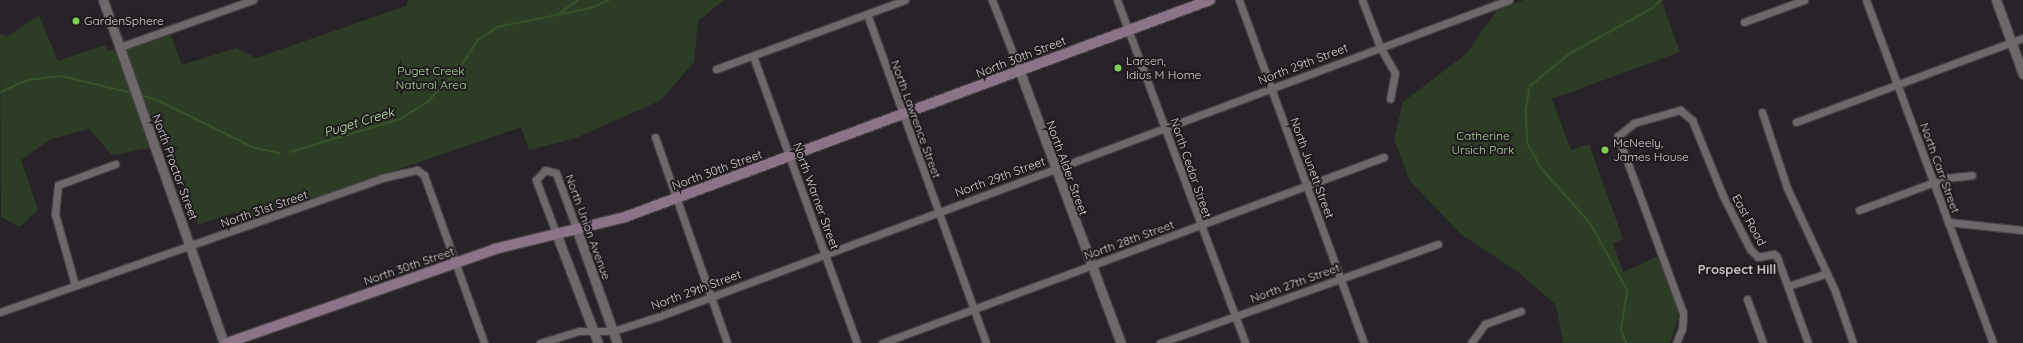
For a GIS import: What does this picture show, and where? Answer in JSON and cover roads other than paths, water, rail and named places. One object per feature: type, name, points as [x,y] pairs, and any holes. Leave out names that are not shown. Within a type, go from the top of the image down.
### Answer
[{"type":"main road","name":"North 30th Street","points":[[226,343],[455,263],[556,233],[577,230],[677,199],[1210,0]]},
{"type":"street","name":"North Proctor Street","points":[[103,0],[156,152],[226,343]]},
{"type":"street","points":[[121,51],[233,3],[252,0]]},
{"type":"street","points":[[716,69],[905,0]]},
{"type":"street","name":"North Alder Street","points":[[992,0],[1121,343]]},
{"type":"street","name":"North Cedar Street","points":[[1117,0],[1165,127],[1199,226],[1245,343]]},
{"type":"street","name":"North Junett Street","points":[[1239,0],[1364,343]]},
{"type":"street","points":[[1362,0],[1380,47],[1396,76],[1390,99]]},
{"type":"street","name":"North 29th Street","points":[[540,343],[579,331],[595,333],[613,331],[712,296],[1271,88],[1489,4],[1509,0]]},
{"type":"street","points":[[1744,22],[1804,0]]},
{"type":"street","name":"North Carr Street","points":[[1866,0],[1993,343]]},
{"type":"street","points":[[1996,0],[2023,74]]},
{"type":"street","name":"North Lawrence Street","points":[[867,14],[986,343]]},
{"type":"street","points":[[1796,122],[2023,38]]},
{"type":"street","name":"North Warner Street","points":[[753,56],[857,343]]},
{"type":"street","name":"East Road","points":[[1676,343],[1682,329],[1683,313],[1618,136],[1625,127],[1653,116],[1680,110],[1688,113],[1750,249],[1760,257],[1775,254],[1808,343]]},
{"type":"street","points":[[1762,112],[1788,188],[1825,274],[1835,291],[1853,343]]},
{"type":"street","points":[[655,137],[712,296],[727,343]]},
{"type":"street","name":"North 28th Street","points":[[882,343],[1384,157]]},
{"type":"street","points":[[75,285],[56,214],[58,185],[115,164]]},
{"type":"street","name":"North 31st Street","points":[[0,312],[382,178],[412,170],[422,172],[455,263]]},
{"type":"street","name":"North Union Avenue","points":[[598,343],[536,180],[545,170],[556,173],[617,343]]},
{"type":"street","points":[[1859,210],[1933,182],[1972,175]]},
{"type":"street","points":[[1948,222],[2023,230]]},
{"type":"street","name":"North 27th Street","points":[[1160,343],[1438,244]]},
{"type":"street","points":[[455,263],[484,343]]},
{"type":"street","points":[[1788,286],[1825,274]]},
{"type":"street","points":[[1747,299],[1763,343]]},
{"type":"street","points":[[1471,343],[1485,324],[1521,311]]},
{"type":"waterway","points":[[560,13],[578,0]]},
{"type":"waterway","name":"Puget Creek","points":[[290,152],[400,119],[427,102],[459,69],[478,40],[497,27],[591,8],[609,0]]},
{"type":"waterway","points":[[1626,343],[1621,329],[1627,290],[1590,223],[1541,168],[1527,143],[1526,108],[1530,86],[1569,54],[1651,9],[1661,0]]},
{"type":"waterway","name":"Puget Creek","points":[[0,92],[28,80],[61,76],[132,93]]},
{"type":"waterway","name":"Puget Creek","points":[[140,95],[157,100],[252,147],[279,153]]},
{"type":"place","name":"GardenSphere","points":[[76,21]]},
{"type":"place","name":"Larsen, Idius M Home","points":[[1118,68]]},
{"type":"place","name":"McNeely, James House","points":[[1605,150]]},
{"type":"district","name":"Prospect Hill","points":[[1737,269]]},
{"type":"park label","name":"Puget Creek Natural Area","points":[[431,78]]},
{"type":"park label","name":"Catherine Ursich Park","points":[[1483,143]]}]
